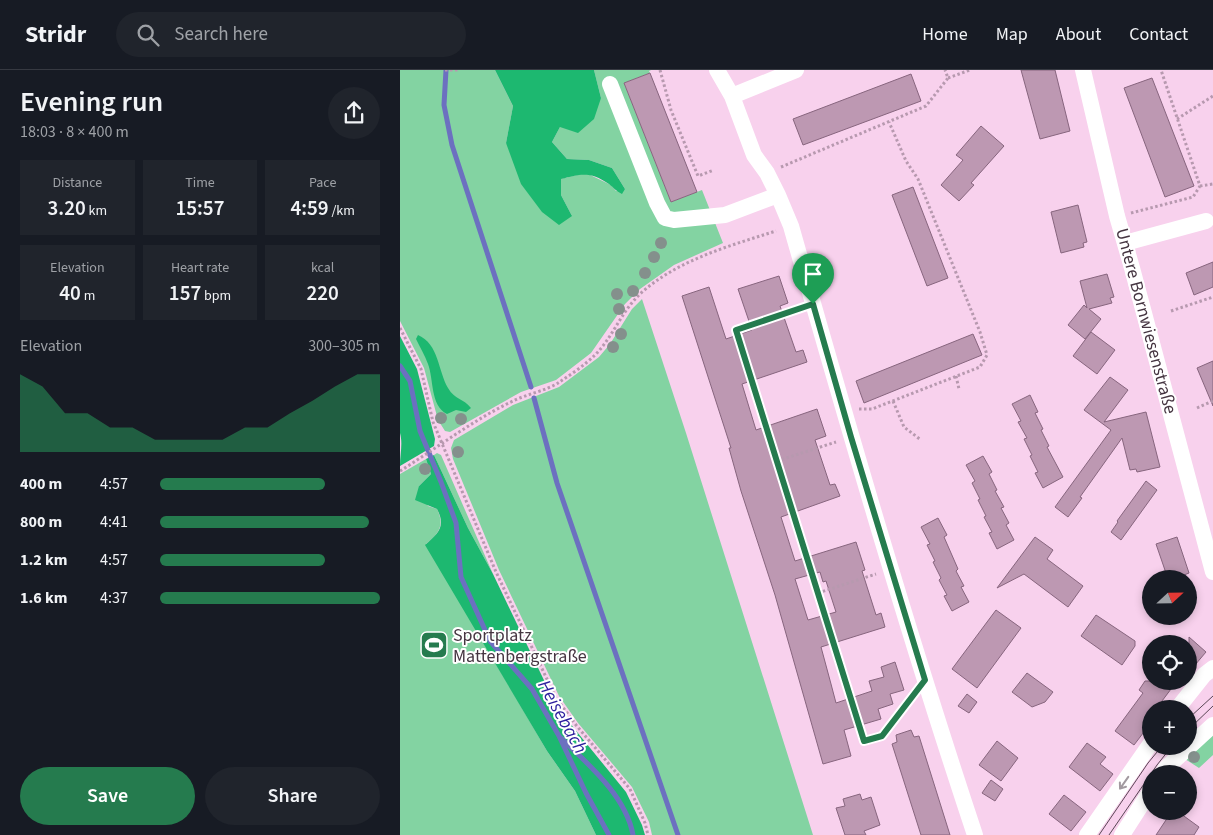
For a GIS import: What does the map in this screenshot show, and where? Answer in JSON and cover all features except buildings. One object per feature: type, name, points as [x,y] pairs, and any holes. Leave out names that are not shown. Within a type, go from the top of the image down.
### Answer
[{"type":"street","points":[[717,70],[732,96],[754,155],[778,195],[791,226],[851,437],[974,835]]},
{"type":"street","points":[[732,96],[796,70]]},
{"type":"street","name":"Untere Bornwiesenstraße","points":[[1082,70],[1117,216],[1213,572]]},
{"type":"street","points":[[610,84],[657,203],[665,218],[674,220],[725,215],[778,195]]},
{"type":"street","points":[[1125,243],[1206,221]]},
{"type":"street","points":[[1184,700],[1204,675],[1213,668]]},
{"type":"street","points":[[1169,765],[1213,726]]},
{"type":"street","points":[[1087,835],[1143,755]]},
{"type":"street","points":[[1122,835],[1142,804]]},
{"type":"path","points":[[445,70],[459,70]]},
{"type":"path","points":[[660,70],[671,110],[698,176],[714,170]]},
{"type":"path","points":[[945,70],[948,78]]},
{"type":"path","points":[[766,173],[926,106],[948,78],[970,70]]},
{"type":"path","points":[[1161,70],[1200,186]]},
{"type":"path","points":[[1177,119],[1213,96]]},
{"type":"path","points":[[843,409],[872,409],[980,367],[987,355],[980,332],[918,179],[906,161],[889,122]]},
{"type":"path","points":[[1117,216],[1192,197],[1200,186],[1213,184]]},
{"type":"path","points":[[400,471],[513,401],[557,383],[595,356],[628,307],[640,294],[666,274],[724,247],[791,226]]},
{"type":"path","points":[[1171,311],[1213,297]]},
{"type":"path","points":[[813,304],[736,330],[864,741],[882,736],[925,680]]},
{"type":"path","points":[[400,328],[421,369],[433,422],[442,444],[496,572],[556,698],[630,789],[645,823],[648,835]]},
{"type":"path","points":[[956,376],[959,389]]},
{"type":"path","points":[[893,401],[904,427],[921,440]]},
{"type":"path","points":[[1197,408],[1213,402]]},
{"type":"path","points":[[777,461],[851,437]]},
{"type":"path","points":[[818,593],[891,569]]},
{"type":"green space","points":[[400,70],[495,70],[513,106],[506,143],[572,216],[561,195],[560,179],[586,173],[611,185],[616,191],[625,189],[612,168],[589,160],[567,159],[552,142],[560,127],[601,98],[594,70],[651,70],[649,71],[650,73],[624,83],[671,202],[702,190],[723,243],[674,265],[640,289],[625,304],[591,353],[556,380],[521,392],[450,432],[445,431],[438,420],[424,368],[400,321]]},
{"type":"green space","points":[[495,70],[594,70],[601,98],[594,119],[578,133],[560,127],[552,142],[567,159],[589,160],[612,168],[625,189],[622,194],[609,184],[591,175],[568,177],[561,179],[561,195],[572,216],[559,225],[542,212],[521,184],[506,143],[513,106]]},
{"type":"green space","points":[[642,299],[813,835],[652,835],[649,822],[632,787],[578,723],[559,696],[499,570],[453,459],[451,448],[454,440],[513,405],[559,387],[599,357],[610,344],[632,309]]},
{"type":"green space","points":[[418,335],[425,339],[434,351],[448,388],[456,397],[471,408],[466,412],[456,410],[447,414],[438,405],[433,392],[428,364],[416,339]]},
{"type":"green space","points":[[400,336],[417,369],[435,439],[434,446],[400,466],[401,437]]},
{"type":"green space","points":[[437,453],[441,455],[493,574],[468,528],[434,455]]},
{"type":"green space","points":[[434,455],[553,699],[573,727],[626,792],[645,835],[596,835],[575,791],[547,751],[425,545],[440,529],[440,515],[437,509],[415,500],[419,486],[431,474],[426,459]]},
{"type":"green space","points":[[426,459],[431,474],[419,486],[428,506],[437,509],[440,525],[437,533],[426,544],[547,751],[575,791],[596,835],[400,835],[400,474]]},
{"type":"green space","points":[[1213,733],[1213,755],[1199,768],[1185,759],[1189,755],[1197,755],[1197,748]]},
{"type":"waterway","points":[[446,70],[444,105],[452,145],[531,387]]},
{"type":"waterway","name":"Heisebach","points":[[400,366],[410,381],[420,431],[456,523],[461,577],[490,641],[532,689],[559,736],[586,793],[609,835]]},
{"type":"waterway","points":[[534,398],[557,483],[678,835]]},
{"type":"waterway","points":[[561,738],[594,770],[614,794],[623,807],[633,835]]},
{"type":"tram line","points":[[1197,711],[1213,696]]},
{"type":"tram line","points":[[1197,721],[1213,706]]},
{"type":"tram line","points":[[1099,835],[1155,755]]},
{"type":"tram line","points":[[1109,835],[1165,755]]},
{"type":"place","name":"Sportplatz Mattenbergstraße","points":[[434,645]]},
{"type":"route","points":[[813,304],[851,437],[925,680],[882,736],[864,741],[736,330],[813,304]]}]
